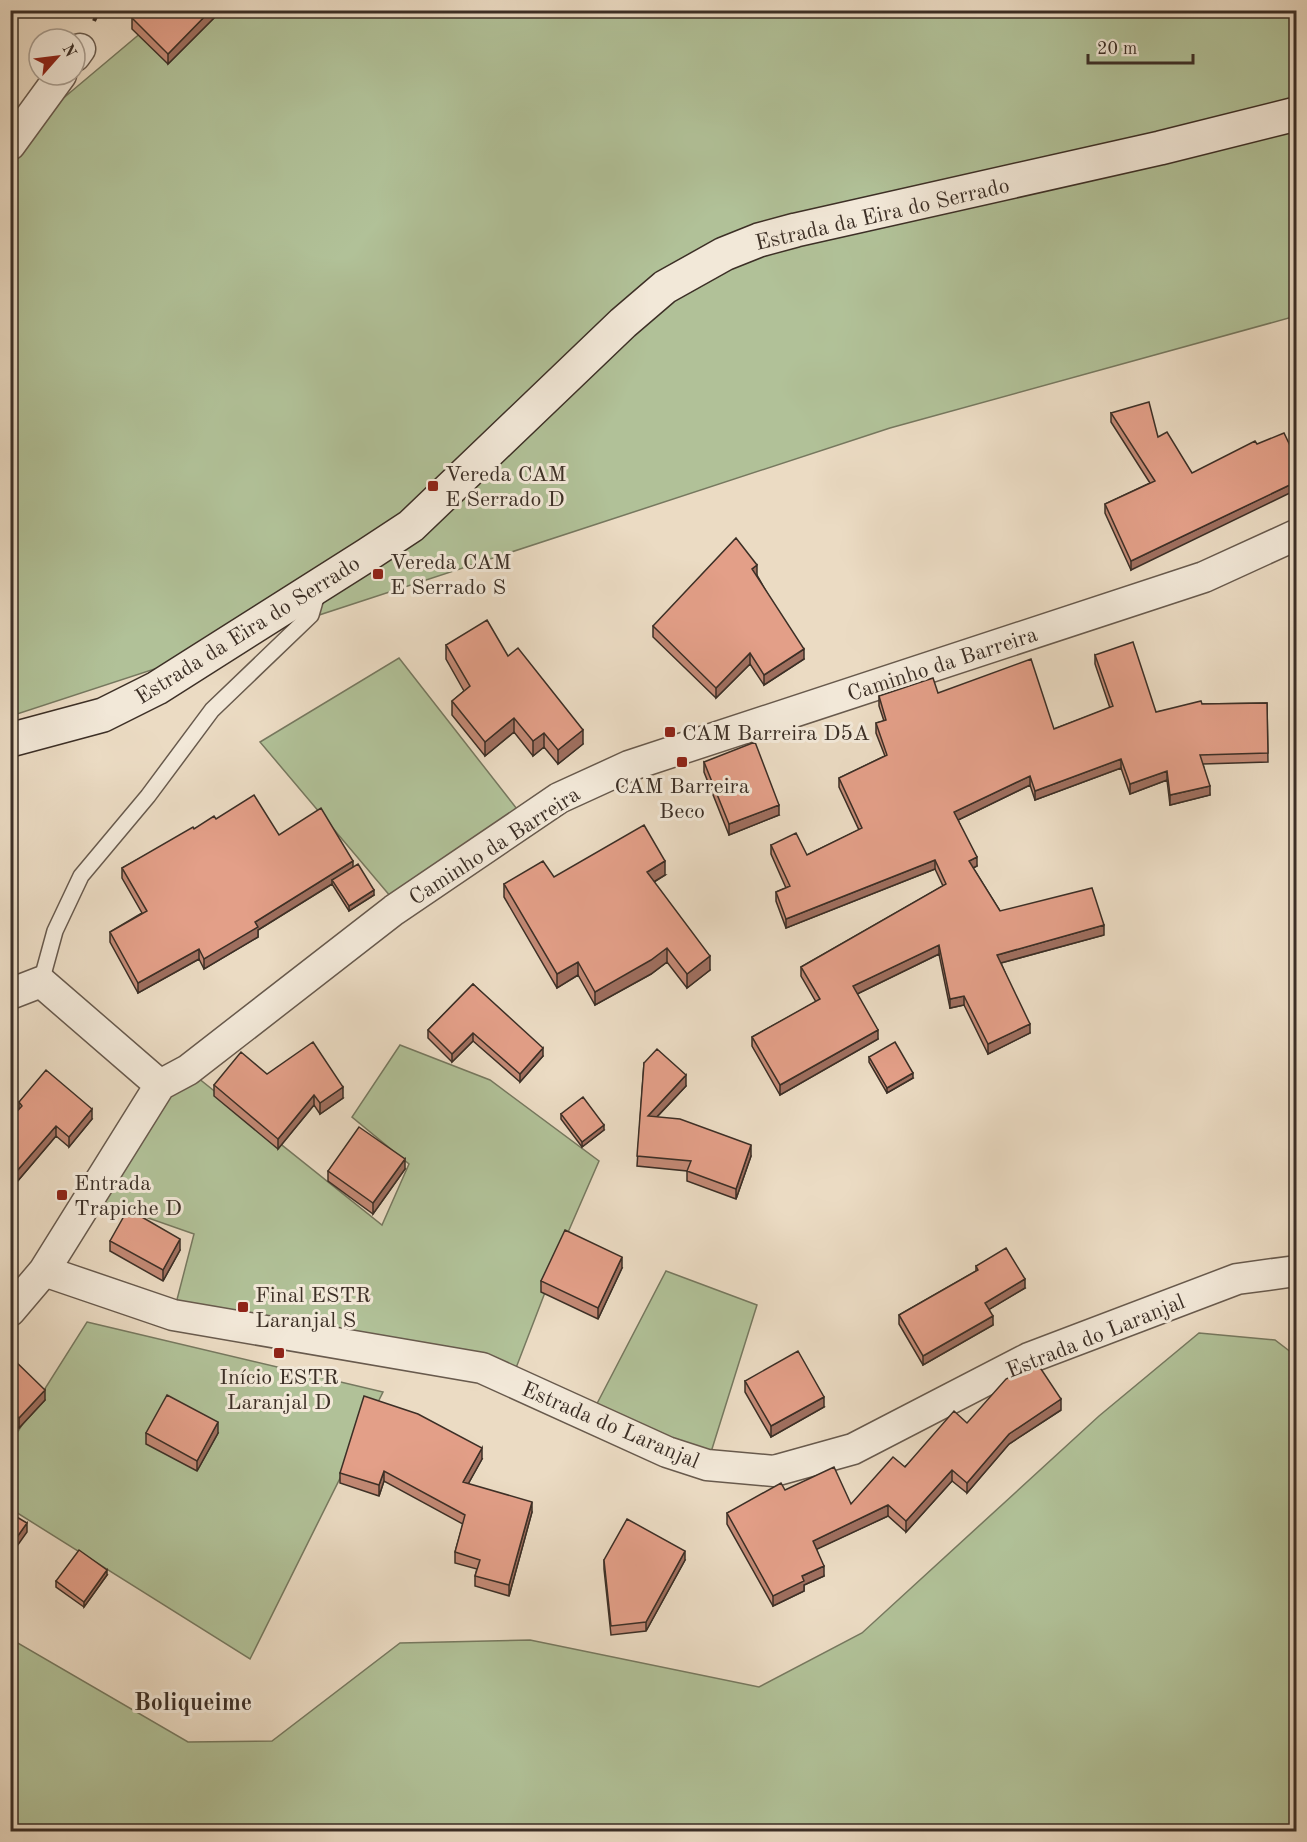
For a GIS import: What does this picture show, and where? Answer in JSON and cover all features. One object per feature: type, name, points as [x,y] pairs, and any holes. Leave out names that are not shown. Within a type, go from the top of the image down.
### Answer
[{"type":"main road","name":"Estrada da Eira do Serrado","points":[[10,740],[104,715],[195,665],[411,526],[623,323],[665,287],[724,254],[796,230],[1160,148],[1296,114]]},
{"type":"street","points":[[10,145],[52,87]]},
{"type":"street","name":"Caminho da Barreira","points":[[10,1311],[44,1271],[160,1085],[188,1070],[394,910],[559,798],[629,766],[1204,577],[1296,535]]},
{"type":"street","points":[[10,994],[41,982],[160,1085]]},
{"type":"street","name":"Estrada do Laranjal","points":[[44,1271],[173,1315],[482,1368],[667,1452],[707,1466],[774,1471],[853,1449],[1029,1358],[1237,1279],[1296,1271]]},
{"type":"lane","points":[[41,982],[55,931],[81,876],[148,796],[212,710],[311,615],[320,585]]},
{"type":"green space","points":[[167,11],[1296,11],[1296,316],[890,428],[11,716],[10,143],[77,87],[87,87],[87,78]]},
{"type":"green space","points":[[399,658],[517,809],[391,897],[260,742]]},
{"type":"green space","points":[[400,1045],[490,1080],[599,1161],[569,1230],[511,1381],[173,1315],[194,1234],[88,1197],[188,1070],[382,1225],[409,1164],[352,1117]]},
{"type":"green space","points":[[666,1271],[757,1305],[707,1465],[590,1417]]},
{"type":"green space","points":[[87,1322],[383,1392],[250,1659],[11,1509],[10,1444]]},
{"type":"green space","points":[[1199,1333],[1275,1340],[1296,1356],[1296,1831],[11,1831],[11,1639],[188,1742],[272,1741],[400,1643],[530,1640],[759,1687],[862,1633],[1099,1416]]},
{"type":"building","points":[[139,10],[211,10],[168,54],[132,18]]},
{"type":"building","points":[[1149,402],[1158,437],[1167,432],[1192,473],[1255,441],[1257,444],[1284,433],[1296,458],[1296,482],[1131,561],[1105,504],[1155,481],[1111,413]]},
{"type":"building","points":[[736,538],[757,565],[752,569],[804,649],[764,675],[750,653],[716,688],[653,626]]},
{"type":"building","points":[[487,620],[508,656],[518,648],[583,730],[558,750],[544,733],[533,741],[514,718],[485,742],[452,701],[470,686],[446,645]]},
{"type":"building","points":[[1133,642],[1156,712],[1201,701],[1202,704],[1267,703],[1268,753],[1200,755],[1210,786],[1170,795],[1167,771],[1130,784],[1121,759],[1035,791],[1030,776],[954,812],[977,857],[969,861],[1000,911],[1092,888],[1104,925],[997,955],[1030,1024],[988,1044],[964,996],[950,999],[939,945],[853,986],[878,1030],[780,1085],[752,1037],[820,999],[801,967],[946,884],[935,860],[786,919],[776,892],[790,886],[771,845],[796,833],[807,855],[862,828],[839,778],[887,755],[876,723],[886,720],[879,696],[933,678],[938,693],[1031,659],[1054,729],[1113,706],[1095,655]]},
{"type":"building","points":[[755,742],[779,805],[729,824],[704,762]]},
{"type":"building","points":[[254,795],[279,835],[321,808],[353,861],[255,922],[258,927],[204,959],[199,949],[138,983],[110,932],[147,911],[122,868],[214,816],[216,819]]},
{"type":"building","points":[[644,825],[665,861],[647,872],[710,956],[687,974],[667,948],[651,960],[595,992],[578,962],[557,974],[504,884],[543,861],[554,877]]},
{"type":"building","points":[[358,864],[374,890],[349,906],[332,880]]},
{"type":"building","points":[[473,984],[543,1048],[520,1074],[473,1033],[452,1054],[428,1030]]},
{"type":"building","points":[[313,1042],[343,1087],[320,1103],[314,1095],[278,1139],[214,1085],[241,1052],[267,1074]]},
{"type":"building","points":[[895,1042],[913,1073],[887,1088],[869,1057]]},
{"type":"building","points":[[657,1049],[686,1075],[648,1116],[680,1119],[751,1145],[736,1189],[687,1171],[691,1161],[637,1156],[644,1063]]},
{"type":"building","points":[[46,1070],[92,1109],[69,1137],[56,1126],[10,1181],[10,1119],[22,1106],[19,1102]]},
{"type":"building","points":[[583,1097],[604,1125],[582,1142],[561,1114]]},
{"type":"building","points":[[359,1127],[405,1159],[373,1203],[328,1171]]},
{"type":"building","points":[[128,1209],[180,1239],[163,1270],[110,1241]]},
{"type":"building","points":[[565,1230],[622,1257],[598,1308],[541,1281]]},
{"type":"building","points":[[1006,1248],[1025,1279],[985,1303],[993,1316],[923,1356],[899,1315],[978,1270],[976,1266]]},
{"type":"building","points":[[798,1351],[824,1397],[771,1426],[745,1381]]},
{"type":"building","points":[[10,1357],[45,1390],[19,1418],[10,1410]]},
{"type":"building","points":[[1037,1363],[1061,1399],[1009,1434],[967,1483],[952,1470],[906,1521],[888,1505],[813,1541],[824,1566],[802,1576],[804,1581],[773,1596],[727,1513],[781,1483],[785,1490],[834,1467],[851,1504],[893,1457],[905,1467],[954,1411],[967,1423],[1006,1379]]},
{"type":"building","points":[[167,1395],[218,1422],[197,1461],[146,1433]]},
{"type":"building","points":[[364,1396],[418,1414],[482,1448],[463,1482],[532,1502],[509,1585],[475,1576],[480,1560],[455,1552],[465,1515],[384,1471],[379,1485],[340,1473]]},
{"type":"building","points":[[10,1513],[27,1523],[10,1547]]},
{"type":"building","points":[[627,1519],[685,1551],[646,1622],[611,1626],[604,1560]]},
{"type":"building","points":[[79,1550],[107,1570],[84,1602],[56,1581]]},
{"type":"place","name":"Vereda CAM E Serrado D","points":[[433,486]]},
{"type":"place","name":"Vereda CAM E Serrado S","points":[[378,574]]},
{"type":"place","name":"CAM Barreira D5A","points":[[670,732]]},
{"type":"place","name":"CAM Barreira Beco","points":[[682,762]]},
{"type":"place","name":"Entrada Trapiche D","points":[[62,1195]]},
{"type":"place","name":"Final ESTR Laranjal S","points":[[243,1307]]},
{"type":"place","name":"Início ESTR Laranjal D","points":[[279,1353]]},
{"type":"district","name":"Boliqueime","points":[[193,1702]]}]
